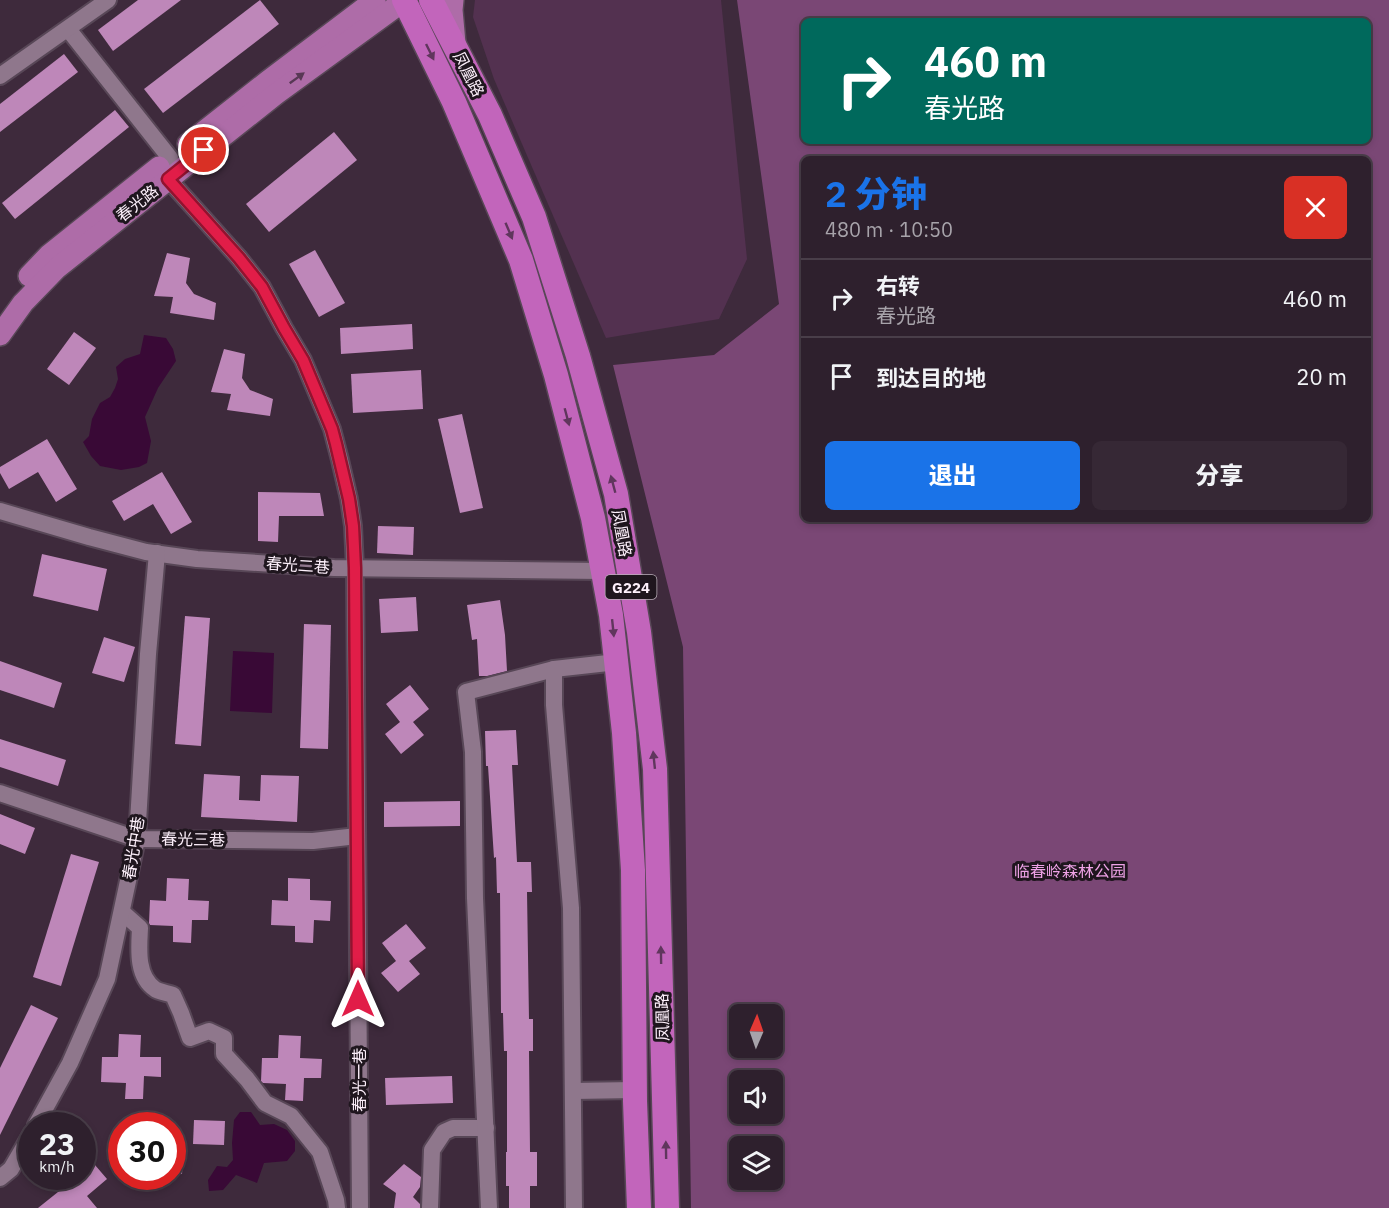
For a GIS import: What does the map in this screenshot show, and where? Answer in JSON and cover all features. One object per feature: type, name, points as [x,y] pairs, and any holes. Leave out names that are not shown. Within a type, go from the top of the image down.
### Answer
[{"type":"highway","name":"凤凰路","points":[[404,0],[454,102],[521,261],[556,375],[593,518],[611,615],[624,733],[633,870],[635,1090],[639,1208]]},
{"type":"highway","name":"凤凰路","points":[[431,0],[490,115],[534,217],[579,356],[616,494],[639,632],[655,769],[667,1208]]},
{"type":"main road","name":"春光路","points":[[0,335],[23,303],[57,268],[268,81],[375,0]]},
{"type":"main road","name":"春光路","points":[[0,312],[15,291],[49,255],[404,0]]},
{"type":"main road","points":[[453,0],[452,20],[457,50]]},
{"type":"street","points":[[0,76],[108,0]]},
{"type":"street","name":"春光一巷","points":[[68,29],[169,169],[262,287],[303,360],[332,429],[349,499],[355,568],[360,1208]]},
{"type":"street","name":"春光二巷","points":[[0,511],[88,537],[157,554],[197,559],[355,568],[603,571]]},
{"type":"street","name":"春光中巷","points":[[43,1112],[70,1063],[107,979],[137,839],[148,654],[157,554]]},
{"type":"street","points":[[489,1208],[475,898],[473,752],[466,692],[554,669],[617,662]]},
{"type":"street","points":[[554,669],[554,705],[571,908],[574,1208]]},
{"type":"street","name":"春光三巷","points":[[0,793],[137,839],[313,841],[357,836]]},
{"type":"street","points":[[122,912],[140,928],[139,947],[143,976],[155,989],[173,995],[190,1038],[209,1030],[224,1038],[224,1054],[247,1079],[265,1104],[291,1116],[320,1152],[337,1208]]},
{"type":"street","points":[[573,1090],[635,1090]]},
{"type":"street","points":[[429,1208],[432,1150],[444,1132],[453,1128],[486,1128]]},
{"type":"street","points":[[0,1178],[11,1169],[18,1157]]},
{"type":"shaded area","points":[[475,0],[721,0],[747,259],[719,319],[606,338],[494,79],[473,17]]},
{"type":"shaded area","points":[[144,335],[166,338],[173,349],[176,361],[158,388],[145,417],[151,441],[147,463],[121,470],[100,466],[83,442],[89,436],[92,419],[100,403],[110,397],[115,388],[118,379],[116,367],[125,359],[140,354]]},
{"type":"shaded area","points":[[233,651],[274,653],[272,713],[230,711]]},
{"type":"shaded area","points":[[240,1112],[251,1112],[260,1125],[274,1124],[287,1130],[295,1141],[295,1151],[287,1161],[264,1163],[257,1183],[236,1175],[223,1190],[209,1191],[208,1180],[217,1166],[227,1167],[233,1160],[234,1120]]},
{"type":"green space","name":"临春岭森林公园","points":[[737,0],[1389,0],[1389,1208],[691,1208],[683,647],[613,365],[714,355],[779,304]]},
{"type":"building","points":[[138,0],[181,0],[113,51],[98,30]]},
{"type":"building","points":[[260,0],[279,24],[163,113],[144,89]]},
{"type":"building","points":[[64,54],[78,72],[0,132],[0,104]]},
{"type":"building","points":[[115,110],[129,127],[15,219],[2,203]]},
{"type":"building","points":[[334,132],[357,160],[269,232],[246,204]]},
{"type":"building","points":[[315,250],[345,303],[319,317],[289,264]]},
{"type":"building","points":[[167,253],[190,258],[186,283],[194,294],[216,303],[214,320],[170,313],[173,297],[154,296]]},
{"type":"building","points":[[412,324],[413,349],[341,354],[340,328]]},
{"type":"building","points":[[74,332],[96,348],[69,385],[47,369]]},
{"type":"building","points":[[224,349],[245,354],[242,378],[250,390],[273,399],[270,416],[227,410],[231,394],[211,392]]},
{"type":"building","points":[[421,370],[423,409],[353,413],[351,374]]},
{"type":"building","points":[[462,414],[483,508],[460,513],[438,419]]},
{"type":"building","points":[[47,439],[77,489],[56,502],[38,472],[9,489],[0,473],[0,467]]},
{"type":"building","points":[[162,472],[192,522],[171,534],[153,504],[124,521],[112,501]]},
{"type":"building","points":[[258,492],[320,493],[324,516],[279,516],[278,542],[258,541]]},
{"type":"building","points":[[378,526],[414,527],[413,555],[377,553]]},
{"type":"building","points":[[42,554],[107,569],[98,611],[33,596]]},
{"type":"building","points":[[416,597],[418,631],[381,633],[379,599]]},
{"type":"building","points":[[500,600],[507,671],[479,676],[477,639],[472,640],[467,605]]},
{"type":"building","points":[[185,616],[210,618],[201,746],[175,744]]},
{"type":"building","points":[[304,624],[331,625],[328,749],[300,748]]},
{"type":"building","points":[[104,637],[135,647],[124,682],[92,673]]},
{"type":"building","points":[[0,661],[62,683],[54,708],[0,690]]},
{"type":"building","points":[[410,685],[429,709],[413,722],[424,735],[401,754],[385,734],[400,722],[386,704]]},
{"type":"building","points":[[516,730],[518,765],[512,765],[517,862],[531,862],[532,892],[527,892],[529,1019],[533,1019],[533,1051],[529,1051],[530,1152],[537,1152],[537,1186],[530,1186],[530,1208],[509,1208],[509,1186],[506,1186],[507,1051],[504,1051],[503,1013],[501,1013],[500,893],[497,893],[496,857],[494,858],[488,766],[486,766],[485,731]]},
{"type":"building","points":[[0,739],[66,760],[58,786],[0,767]]},
{"type":"building","points":[[204,774],[240,776],[239,800],[260,801],[261,775],[299,776],[297,822],[201,817]]},
{"type":"building","points":[[460,801],[460,826],[384,827],[384,802]]},
{"type":"building","points":[[0,814],[35,828],[25,854],[0,844]]},
{"type":"building","points":[[71,854],[99,862],[61,986],[33,977]]},
{"type":"building","points":[[167,878],[189,879],[188,900],[209,901],[208,920],[192,920],[191,943],[173,942],[173,926],[150,925],[149,923],[150,900],[166,901]]},
{"type":"building","points":[[288,878],[310,879],[310,900],[331,901],[330,921],[314,920],[313,943],[295,942],[295,926],[271,925],[272,900],[288,901]]},
{"type":"building","points":[[406,924],[426,948],[409,961],[420,974],[398,992],[381,973],[396,961],[382,943]]},
{"type":"building","points":[[31,1005],[58,1018],[0,1135],[0,1068]]},
{"type":"building","points":[[119,1034],[141,1035],[140,1057],[161,1057],[161,1077],[144,1076],[143,1099],[125,1099],[126,1083],[101,1082],[102,1057],[118,1057]]},
{"type":"building","points":[[279,1035],[301,1036],[300,1058],[322,1059],[321,1078],[304,1078],[303,1101],[285,1100],[286,1084],[261,1081],[262,1058],[278,1058]]},
{"type":"building","points":[[452,1076],[453,1103],[386,1105],[385,1078]]},
{"type":"building","points":[[194,1120],[225,1121],[224,1145],[193,1144]]},
{"type":"building","points":[[404,1164],[421,1177],[420,1187],[413,1197],[420,1204],[420,1208],[394,1208],[396,1193],[383,1184]]},
{"type":"building","points":[[96,1166],[107,1179],[96,1188]]},
{"type":"building","points":[[60,1190],[94,1190],[87,1196],[97,1208],[38,1208]]},
{"type":"route","points":[[204,150],[168,179],[205,218],[262,287],[303,360],[332,429],[349,499],[355,568],[358,999]]}]
